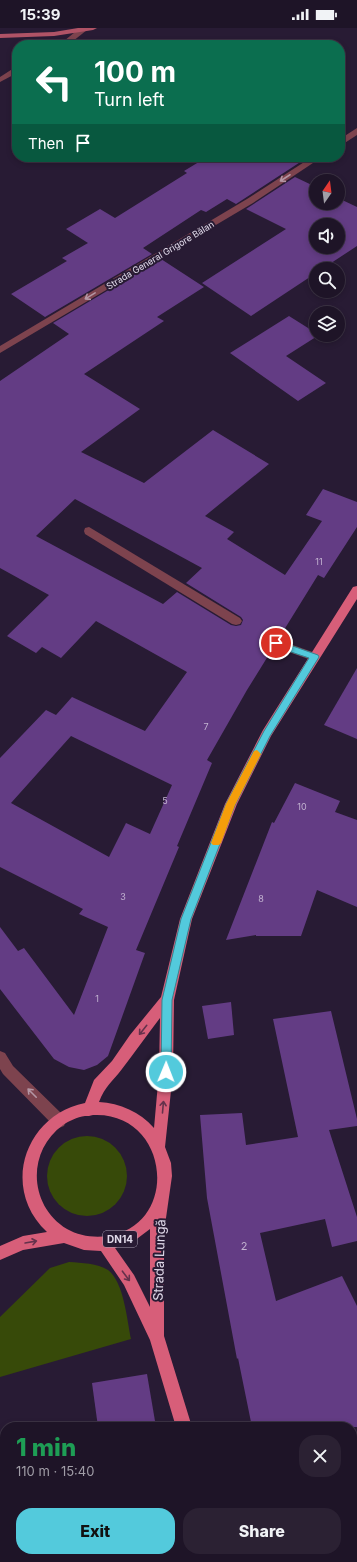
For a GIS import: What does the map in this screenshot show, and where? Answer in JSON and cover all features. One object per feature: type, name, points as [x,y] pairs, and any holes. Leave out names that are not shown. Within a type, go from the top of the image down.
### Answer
[{"type":"main road","name":"DN14","points":[[159,1146],[166,1072],[167,1000],[186,919],[231,804],[267,733],[357,590]]},
{"type":"main road","name":"DN14","points":[[89,1110],[99,1085],[117,1065],[135,1039],[167,1000]]},
{"type":"main road","name":"DN14","points":[[89,1110],[106,1110],[122,1113],[137,1121],[146,1128],[159,1146],[164,1158],[166,1183],[159,1204],[146,1223],[127,1236],[104,1243],[83,1243],[63,1236],[48,1226],[37,1213],[30,1197],[27,1180],[29,1163],[35,1146],[46,1132],[59,1121],[73,1114],[89,1110]]},
{"type":"main road","name":"Strada Lungă","points":[[157,1338],[157,1232],[166,1183]]},
{"type":"main road","name":"DN14","points":[[0,1253],[22,1243],[63,1236]]},
{"type":"main road","name":"Strada Lungă","points":[[104,1243],[116,1263],[129,1280],[157,1338],[168,1381],[182,1422]]},
{"type":"street","points":[[0,36],[93,28]]},
{"type":"street","points":[[70,40],[83,30]]},
{"type":"street","points":[[0,80],[12,73]]},
{"type":"street","points":[[345,139],[357,131]]},
{"type":"street","name":"Strada General Grigore Bălan","points":[[0,350],[250,201],[310,162]]},
{"type":"street","points":[[89,531],[236,622]]},
{"type":"street","points":[[276,643],[314,657]]},
{"type":"street","points":[[0,1057],[8,1070],[59,1121]]},
{"type":"green space","points":[[79,1136],[95,1136],[116,1147],[127,1168],[127,1184],[116,1205],[95,1216],[79,1216],[65,1210],[58,1205],[53,1198],[47,1184],[47,1168],[53,1154],[58,1147],[65,1142]]},
{"type":"green space","points":[[69,1262],[99,1266],[108,1270],[113,1276],[118,1283],[124,1302],[131,1339],[0,1377],[0,1317],[50,1268]]},
{"type":"building","points":[[199,162],[300,162],[236,204],[227,199],[206,212],[201,210],[143,248],[152,254],[45,317],[11,294],[67,261],[62,258],[88,243],[66,229],[100,209],[115,218],[187,173],[184,171]]},
{"type":"building","points":[[295,177],[309,184],[309,210],[345,210],[345,201],[357,207],[357,246],[345,254],[345,218],[309,218],[309,254],[345,254],[333,262],[309,262],[309,278],[251,316],[202,283],[286,229],[246,209]]},
{"type":"building","points":[[161,259],[204,287],[157,317],[164,321],[84,374],[140,409],[81,452],[144,483],[213,430],[269,464],[205,516],[234,532],[227,539],[285,575],[322,521],[306,515],[323,489],[357,502],[357,527],[324,578],[318,575],[279,638],[272,639],[269,642],[273,648],[207,760],[212,763],[136,950],[145,953],[108,1056],[97,1065],[84,1070],[69,1067],[54,1059],[0,989],[0,927],[18,951],[24,948],[74,1015],[108,927],[79,914],[83,909],[0,867],[0,758],[46,710],[56,715],[72,697],[145,731],[187,672],[96,621],[61,658],[42,647],[36,653],[7,636],[49,595],[0,568],[0,381],[69,334],[53,323]],"holes":[[[75,499],[202,568],[186,583],[241,617],[243,620],[241,625],[231,625],[177,592],[163,604],[36,536]],[[71,736],[172,785],[150,834],[126,823],[109,857],[11,803]]]},
{"type":"building","points":[[289,316],[309,329],[309,341],[286,356],[326,383],[298,401],[230,353]]},
{"type":"building","points":[[357,668],[357,739],[324,725]]},
{"type":"building","points":[[295,783],[340,801],[335,812],[357,820],[357,907],[317,890],[301,936],[256,935],[226,940],[272,822],[274,823]]},
{"type":"building","points":[[231,1002],[234,1035],[208,1039],[202,1006]]},
{"type":"building","points":[[331,1011],[357,1119],[357,1126],[329,1130],[357,1217],[357,1241],[332,1247],[325,1219],[260,1233],[276,1301],[342,1276],[357,1306],[357,1422],[251,1422],[238,1358],[237,1359],[207,1198],[200,1115],[242,1113],[246,1145],[298,1137],[273,1019]]},
{"type":"building","points":[[147,1374],[155,1422],[97,1422],[92,1383]]},
{"type":"slow traffic","points":[[216,843],[231,804],[257,754]]},
{"type":"route","points":[[166,1072],[167,1000],[186,919],[231,804],[267,733],[314,657],[276,643]]}]
